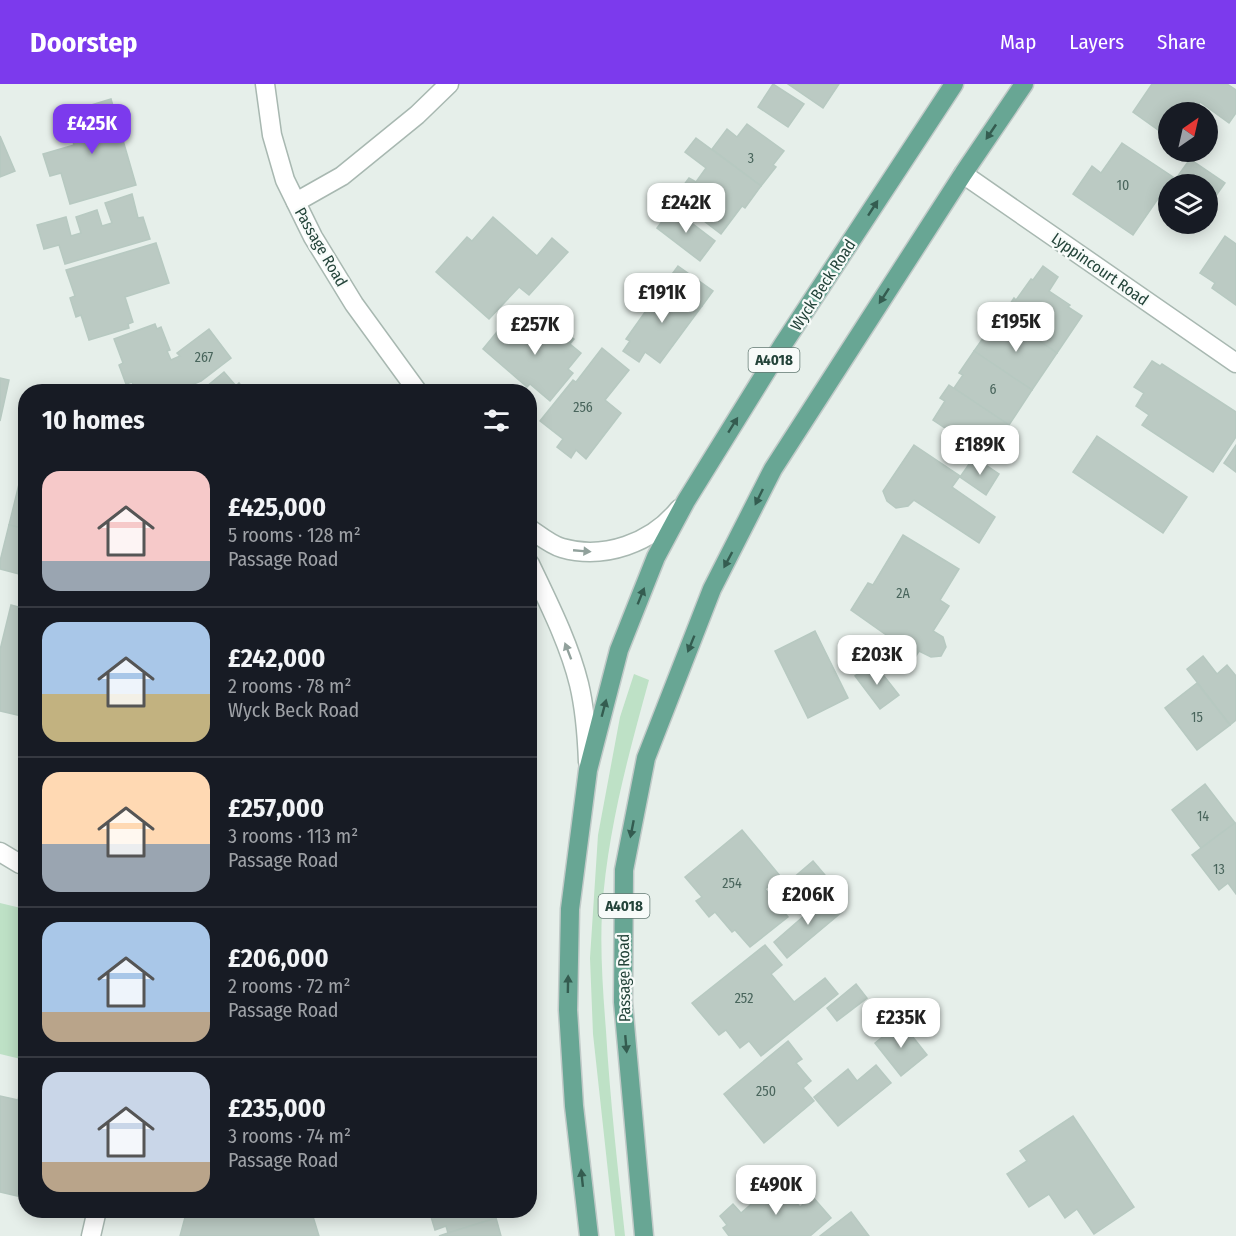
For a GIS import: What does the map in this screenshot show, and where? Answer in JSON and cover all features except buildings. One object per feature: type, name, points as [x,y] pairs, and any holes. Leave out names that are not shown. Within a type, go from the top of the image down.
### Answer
[{"type":"main road","name":"Wyck Beck Road","points":[[588,770],[619,650],[656,557],[686,501],[782,346],[954,84]]},
{"type":"main road","name":"A4018","points":[[963,174],[1024,84]]},
{"type":"main road","name":"Passage Road","points":[[644,1236],[623,1002],[624,870],[646,758],[712,589],[773,469],[963,174]]},
{"type":"main road","name":"A4018","points":[[588,770],[570,909],[568,1010],[574,1106],[589,1236]]},
{"type":"street","name":"Passage Road","points":[[265,84],[272,135],[285,180],[313,237],[354,304],[412,384]]},
{"type":"street","points":[[296,202],[342,176],[417,115],[449,84]]},
{"type":"street","name":"Lyppincourt Road","points":[[963,174],[1236,363]]},
{"type":"street","points":[[537,533],[560,548],[586,552],[618,549],[647,537],[672,518],[686,501]]},
{"type":"street","points":[[537,579],[569,653],[579,683],[587,731],[588,770]]},
{"type":"street","points":[[0,852],[18,863]]},
{"type":"street","points":[[91,1236],[95,1218]]},
{"type":"green space","points":[[634,674],[649,680],[626,766],[608,853],[601,927],[608,1057],[625,1236],[615,1236],[593,1034],[590,958],[598,835],[620,717]]},
{"type":"green space","points":[[0,903],[18,907],[18,1058],[0,1054]]}]
